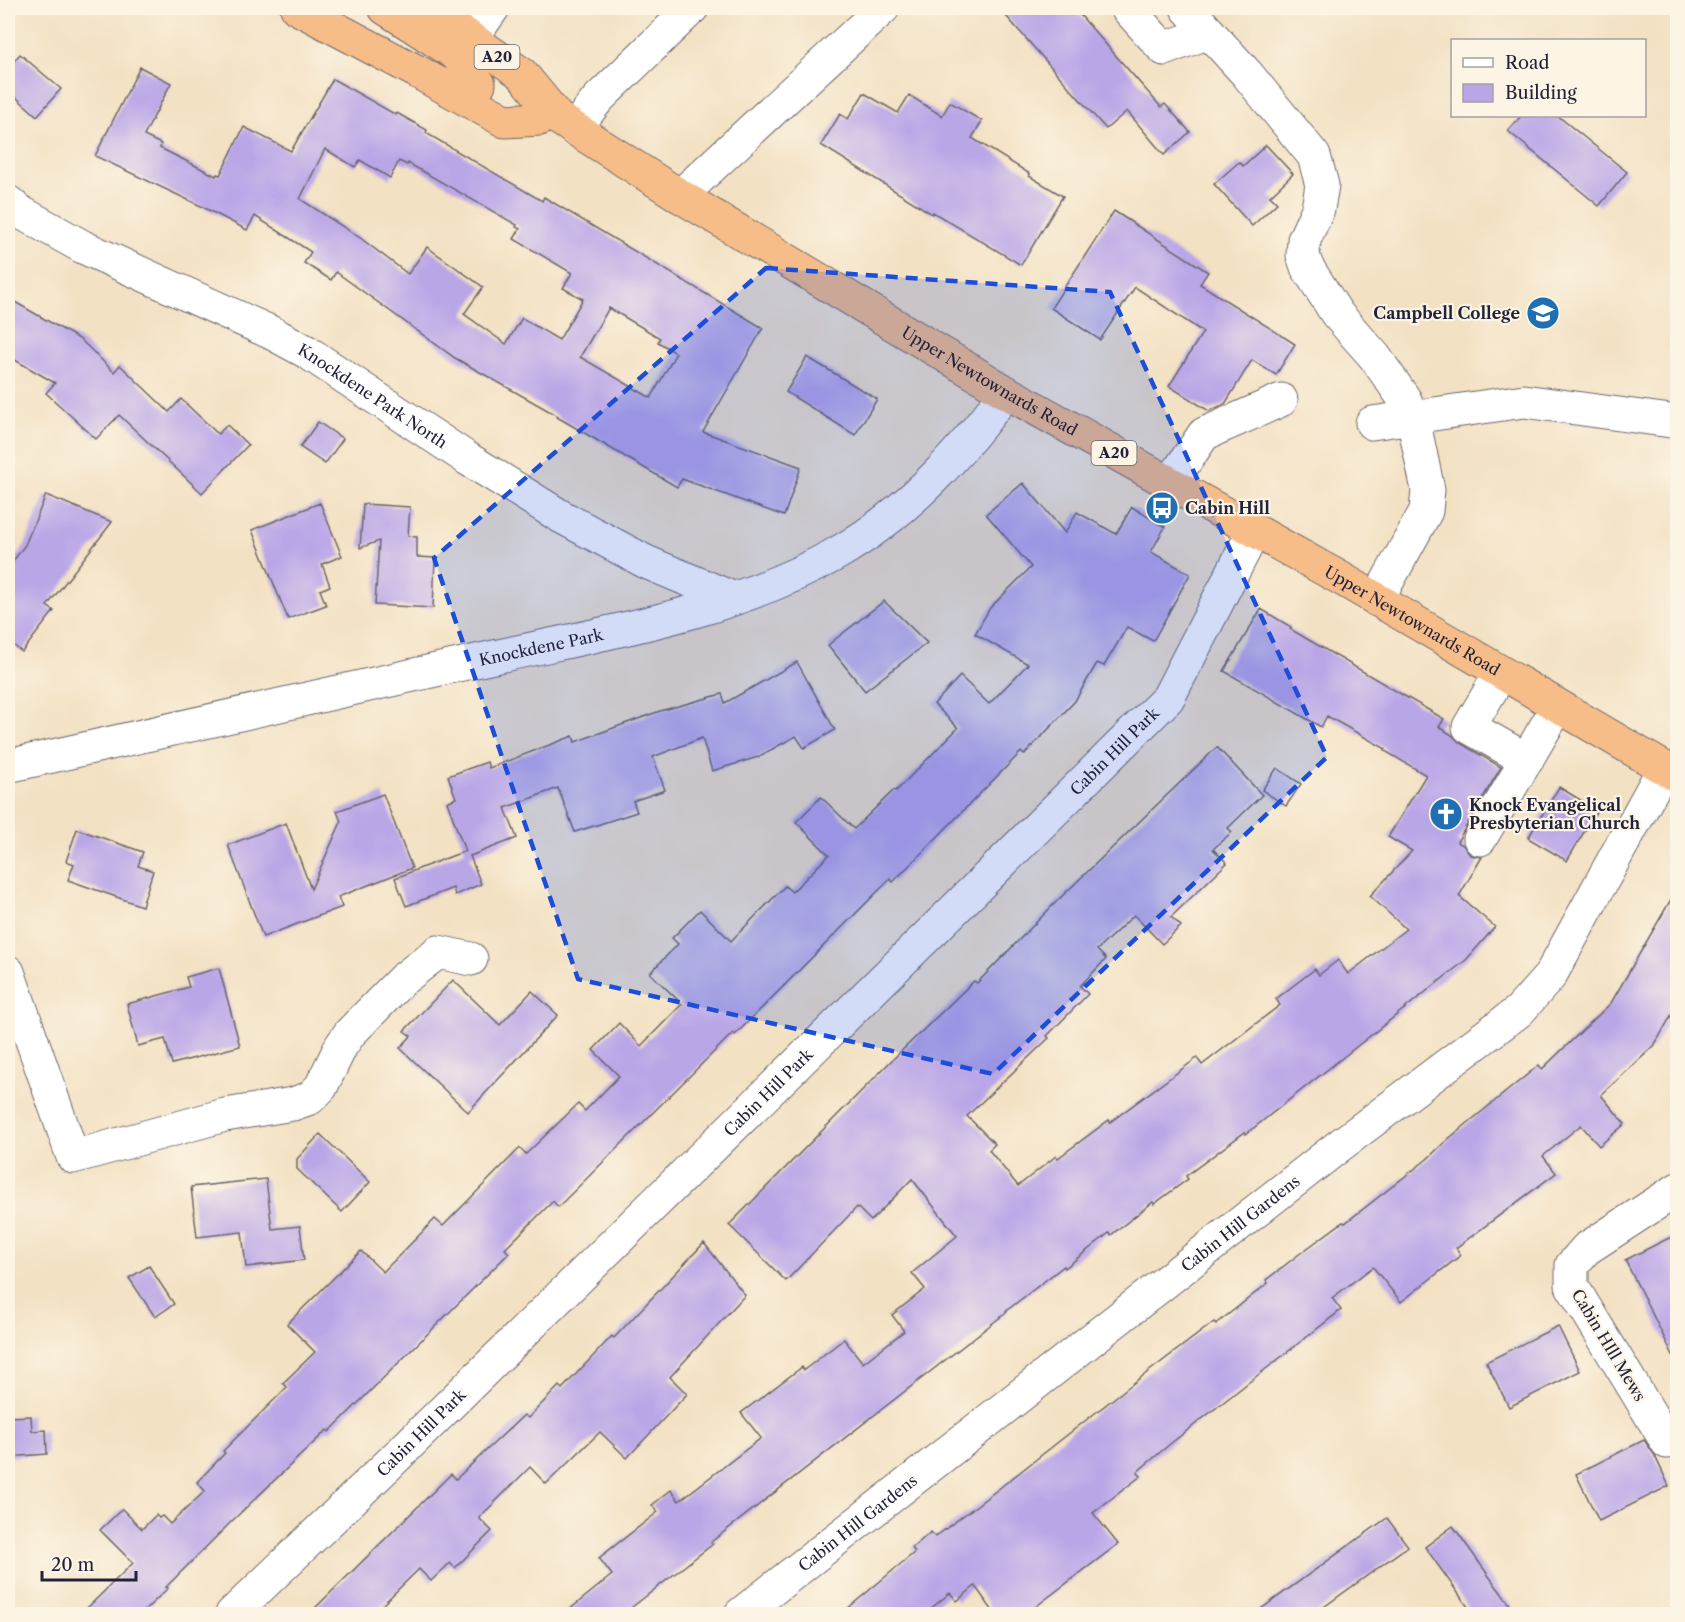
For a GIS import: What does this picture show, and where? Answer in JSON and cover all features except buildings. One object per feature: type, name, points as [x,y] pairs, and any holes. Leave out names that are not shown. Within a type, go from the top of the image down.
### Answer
[{"type":"highway","points":[[297,8],[505,121],[557,122]]},
{"type":"highway","name":"Upper Newtownards Road","points":[[343,8],[457,76],[479,84],[557,122],[1006,392],[1377,600],[1671,772]]},
{"type":"highway","points":[[386,8],[456,54],[479,84]]},
{"type":"highway","name":"Upper Newtownards Road","points":[[427,8],[522,74],[557,122]]},
{"type":"street","points":[[471,39],[493,8]]},
{"type":"street","points":[[557,122],[598,99],[692,8]]},
{"type":"street","points":[[680,196],[883,8]]},
{"type":"street","points":[[1127,8],[1164,49],[1209,32]]},
{"type":"street","points":[[1187,8],[1247,74],[1314,156],[1322,185],[1318,209],[1304,240],[1303,255],[1307,267],[1338,314],[1375,357],[1405,400],[1411,417],[1428,490],[1426,511],[1377,600]]},
{"type":"street","name":"Knockdene Park North","points":[[8,202],[22,213],[83,247],[272,333],[307,352],[468,459],[560,516],[646,562],[732,598]]},
{"type":"street","name":"Knockdene Park","points":[[8,766],[681,615],[792,577],[838,553],[918,495],[952,461],[1006,392]]},
{"type":"street","points":[[1169,485],[1204,434],[1281,400]]},
{"type":"street","points":[[1372,423],[1524,401],[1677,422]]},
{"type":"street","name":"Cabin Hill Park","points":[[232,1614],[387,1466],[1168,698],[1254,531]]},
{"type":"street","points":[[1501,673],[1469,727],[1527,760]]},
{"type":"street","points":[[1480,839],[1558,706]]},
{"type":"street","name":"Cabin Hill Gardens","points":[[741,1614],[1339,1146],[1519,1011],[1550,976],[1671,772]]},
{"type":"street","points":[[8,972],[73,1157],[225,1114],[293,1104],[310,1098],[321,1087],[350,1033],[402,980],[438,952],[471,959]]},
{"type":"street","name":"Cabin HIll Mews","points":[[1667,1442],[1572,1286],[1572,1265],[1586,1249],[1677,1190]]},
{"type":"highlighted area","points":[[766,268],[1110,292],[1327,757],[993,1074],[578,979],[434,558]]},
{"type":"place","name":"Campbell College","points":[[1543,313]]},
{"type":"place","name":"Cabin Hill","points":[[1162,508]]},
{"type":"place","name":"Knock Evangelical Presbyterian Church","points":[[1446,814]]}]
